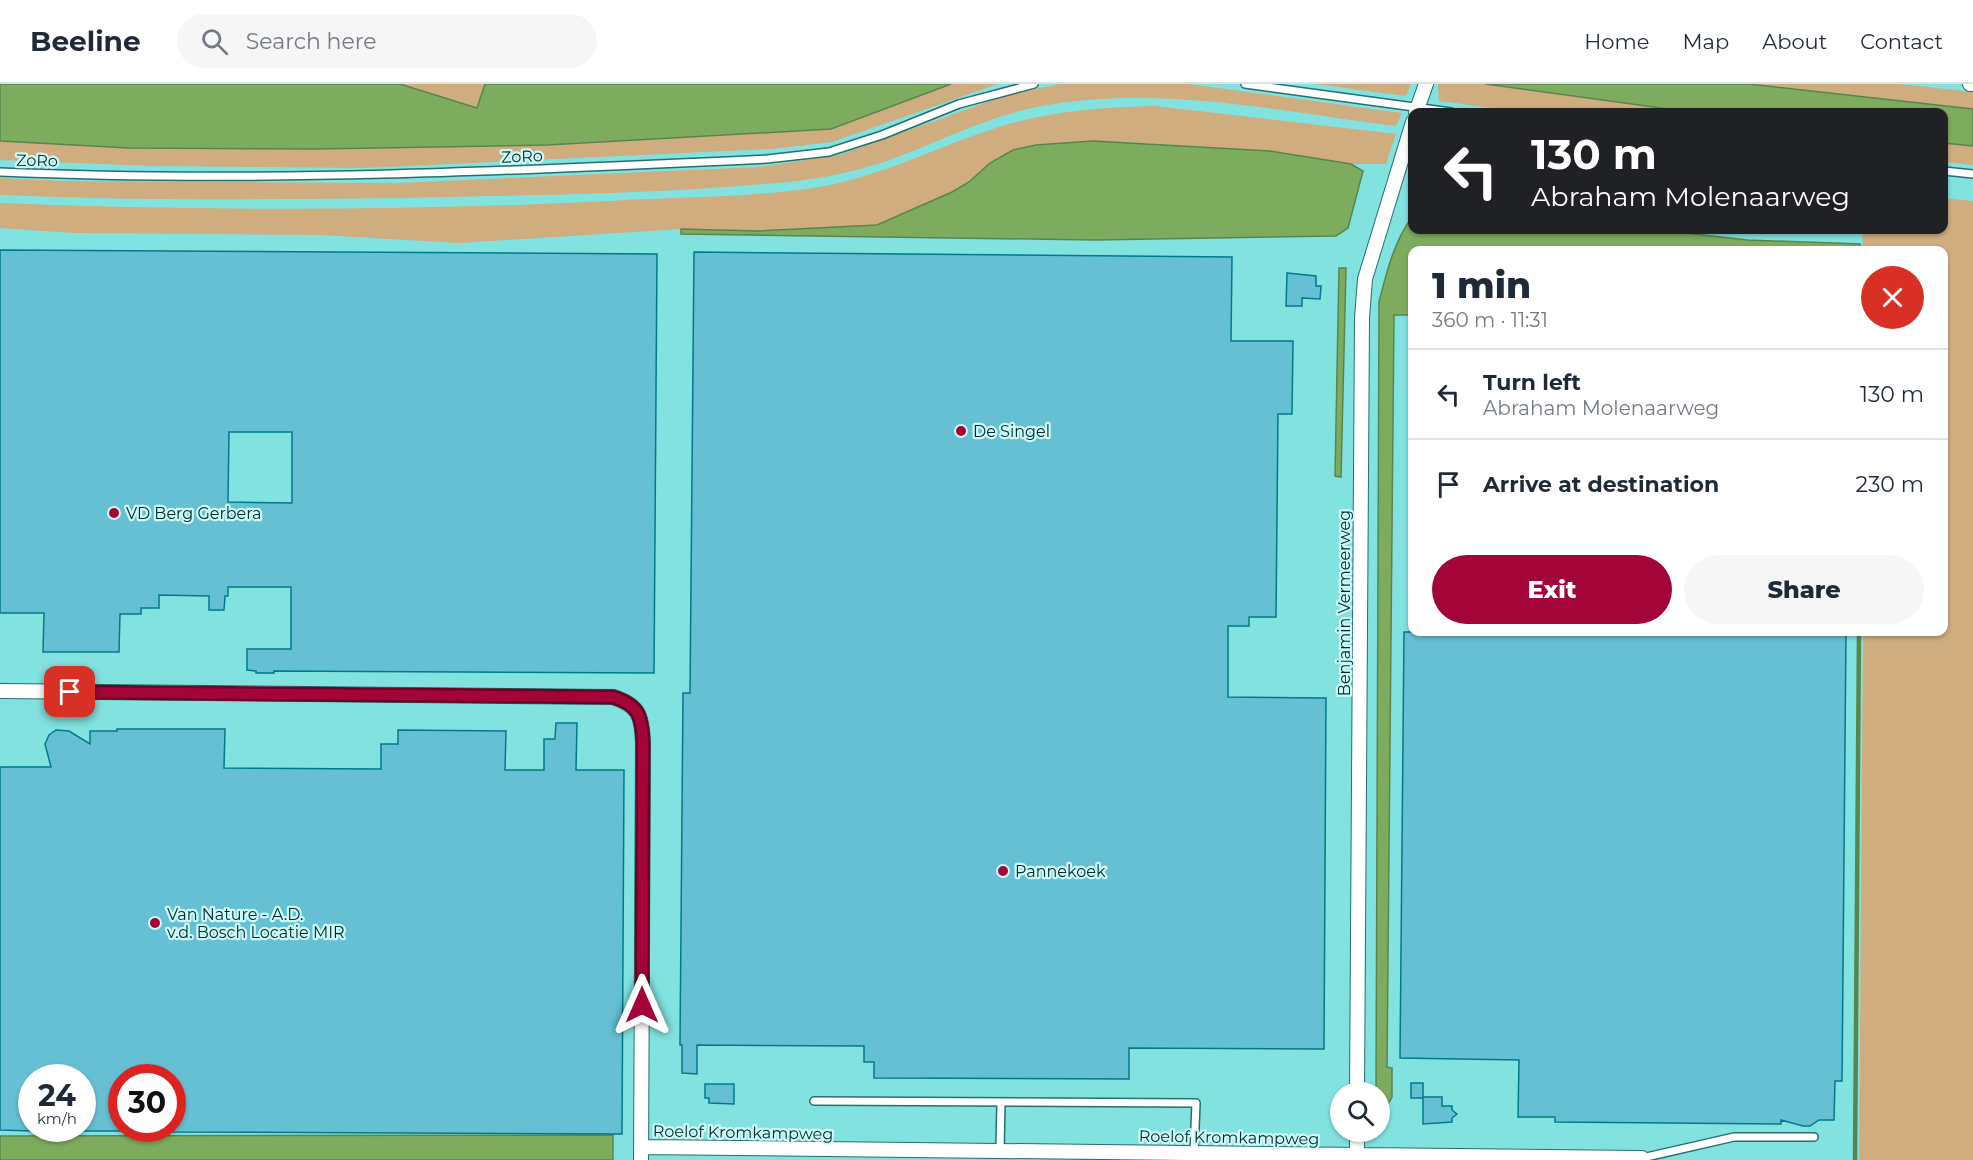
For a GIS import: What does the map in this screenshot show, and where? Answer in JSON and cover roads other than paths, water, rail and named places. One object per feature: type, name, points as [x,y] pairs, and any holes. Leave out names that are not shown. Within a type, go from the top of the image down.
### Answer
[{"type":"street","points":[[1418,108],[1426,84]]},
{"type":"street","name":"Benjamin Vermeerweg","points":[[1357,1082],[1362,318],[1365,279],[1408,138]]},
{"type":"street","points":[[0,691],[613,697],[630,702],[638,713],[643,743],[641,1154]]},
{"type":"street","points":[[1357,1142],[1357,1155]]},
{"type":"street","name":"Roelof Kromkampweg","points":[[641,1154],[1000,1151],[1642,1159]]},
{"type":"lane","name":"ZoRo","points":[[0,172],[176,176],[365,176],[767,159],[829,152],[882,135],[959,104],[1034,84]]},
{"type":"lane","points":[[1245,84],[1408,109]]},
{"type":"lane","points":[[1948,171],[1973,174]]},
{"type":"lane","points":[[814,1101],[1196,1103],[1194,1153]]},
{"type":"lane","points":[[1000,1151],[1001,1101]]},
{"type":"lane","name":"Roelof Kromkampweg","points":[[1642,1159],[1734,1137],[1814,1137]]},
{"type":"waterway","points":[[1855,1160],[1859,636]]},
{"type":"place","name":"De Singel","points":[[961,431]]},
{"type":"place","name":"VD Berg Gerbera","points":[[114,513]]},
{"type":"place","name":"Pannekoek","points":[[1003,871]]},
{"type":"place","name":"Van Nature - A.D. v.d. Bosch Locatie MIR","points":[[155,923]]}]
